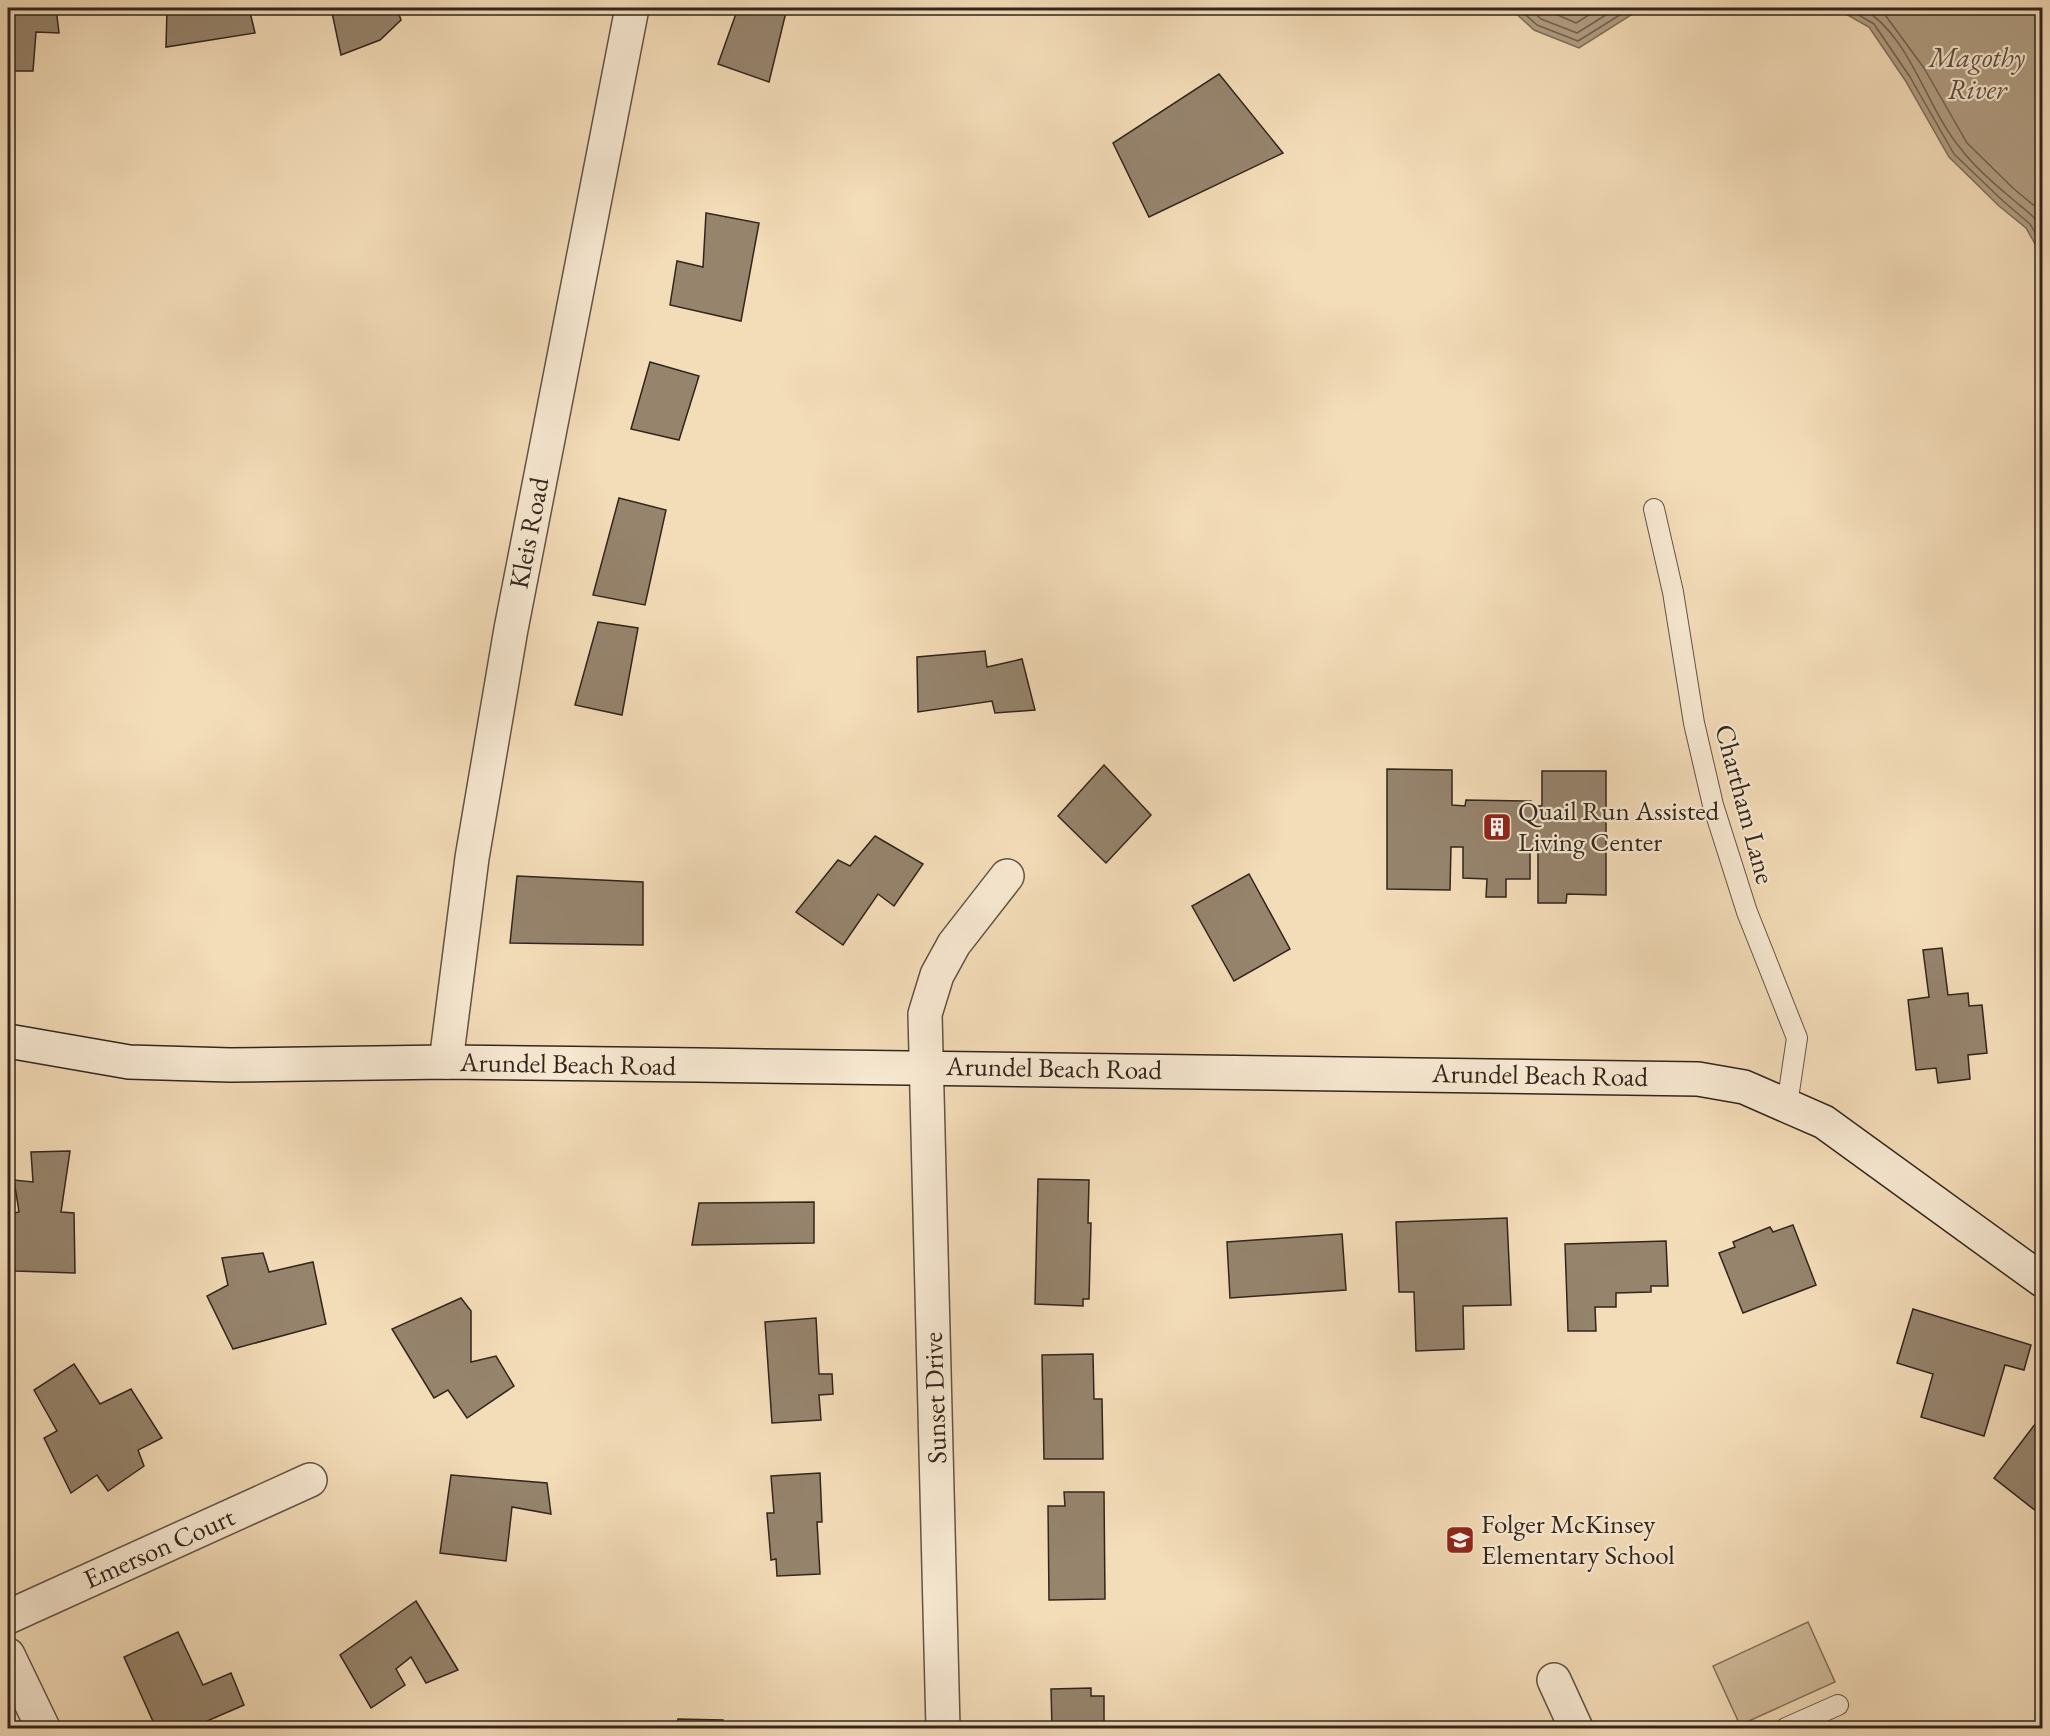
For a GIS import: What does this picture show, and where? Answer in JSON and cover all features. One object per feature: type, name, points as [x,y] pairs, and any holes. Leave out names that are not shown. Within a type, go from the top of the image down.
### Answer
[{"type":"street","name":"Kleis Road","points":[[446,1062],[472,858],[511,629],[632,8]]},
{"type":"street","name":"Sunset Drive","points":[[943,1728],[925,1014],[937,975],[954,944],[1007,876]]},
{"type":"street","name":"Arundel Beach Road","points":[[8,1041],[129,1062],[230,1065],[446,1062],[1698,1078],[1744,1087],[1824,1122],[1848,1137],[2043,1280]]},
{"type":"street","name":"Emerson Court","points":[[8,1617],[310,1480]]},
{"type":"street","points":[[8,1655],[44,1728]]},
{"type":"street","points":[[1554,1680],[1576,1728]]},
{"type":"lane","name":"Chartham Lane","points":[[1654,509],[1673,592],[1694,723],[1713,805],[1747,912],[1797,1038],[1787,1105]]},
{"type":"lane","points":[[1786,1728],[1838,1705]]},
{"type":"shaded area","points":[[1808,1622],[1835,1682],[1740,1725],[1713,1666]]},
{"type":"water","points":[[1510,8],[1642,8],[1579,48],[1534,30]]},
{"type":"water","name":"Magothy River","points":[[1835,8],[2042,8],[2042,256],[2026,228],[1999,206],[1949,157],[1905,80],[1869,27]]},
{"type":"building","points":[[8,8],[56,8],[59,33],[36,32],[33,71],[8,71]]},
{"type":"building","points":[[167,8],[249,8],[255,33],[166,47]]},
{"type":"building","points":[[331,8],[397,8],[401,20],[380,40],[341,55]]},
{"type":"building","points":[[738,8],[787,8],[769,82],[718,64]]},
{"type":"building","points":[[1219,74],[1283,153],[1149,217],[1113,143]]},
{"type":"building","points":[[706,213],[759,223],[741,321],[670,305],[677,261],[703,267]]},
{"type":"building","points":[[650,362],[699,376],[679,440],[631,429]]},
{"type":"building","points":[[619,498],[666,510],[645,605],[593,595]]},
{"type":"building","points":[[598,622],[638,628],[622,715],[575,705]]},
{"type":"building","points":[[985,651],[987,667],[1022,659],[1035,710],[995,713],[992,701],[918,712],[917,657]]},
{"type":"building","points":[[1104,765],[1151,815],[1106,863],[1058,816]]},
{"type":"building","name":"Quail Run Assisted Living Center","points":[[1387,769],[1452,770],[1452,805],[1465,806],[1466,800],[1531,801],[1532,806],[1542,806],[1542,771],[1606,771],[1606,895],[1567,894],[1566,903],[1538,903],[1538,848],[1530,848],[1530,879],[1506,879],[1506,897],[1486,897],[1487,879],[1463,878],[1463,847],[1451,847],[1450,890],[1387,889]]},
{"type":"building","points":[[875,836],[923,864],[894,906],[878,894],[843,945],[796,912],[838,860],[850,866]]},
{"type":"building","points":[[1249,874],[1290,949],[1234,981],[1192,906]]},
{"type":"building","points":[[517,876],[643,882],[643,945],[510,943]]},
{"type":"building","points":[[1942,948],[1948,995],[1968,993],[1969,1006],[1982,1005],[1987,1053],[1968,1055],[1970,1079],[1938,1083],[1936,1068],[1916,1070],[1908,1000],[1929,997],[1923,950]]},
{"type":"building","points":[[70,1151],[61,1212],[74,1213],[75,1273],[15,1271],[8,1214],[19,1212],[14,1180],[33,1182],[31,1152]]},
{"type":"building","points":[[1038,1179],[1089,1180],[1088,1223],[1091,1223],[1089,1299],[1083,1299],[1083,1306],[1035,1304]]},
{"type":"building","points":[[814,1202],[814,1243],[692,1245],[699,1203]]},
{"type":"building","points":[[1507,1218],[1511,1305],[1463,1306],[1464,1349],[1416,1351],[1414,1292],[1399,1292],[1396,1222]]},
{"type":"building","points":[[1793,1225],[1816,1285],[1743,1313],[1719,1253],[1735,1247],[1733,1242],[1770,1227],[1773,1232]]},
{"type":"building","points":[[1342,1234],[1346,1290],[1230,1298],[1227,1242]]},
{"type":"building","points":[[1666,1241],[1668,1286],[1651,1286],[1651,1292],[1616,1293],[1616,1307],[1595,1307],[1596,1331],[1568,1331],[1565,1244]]},
{"type":"building","points":[[263,1253],[269,1272],[313,1262],[326,1324],[233,1349],[207,1296],[228,1285],[222,1258]]},
{"type":"building","points":[[461,1298],[471,1311],[471,1362],[496,1356],[514,1386],[467,1418],[448,1390],[434,1398],[392,1329]]},
{"type":"building","points":[[1913,1309],[2031,1345],[2024,1370],[2005,1365],[1984,1436],[1921,1417],[1933,1374],[1897,1363]]},
{"type":"building","points":[[816,1318],[819,1374],[832,1374],[833,1394],[819,1395],[821,1420],[772,1423],[765,1322]]},
{"type":"building","points":[[1093,1354],[1094,1399],[1102,1399],[1103,1459],[1044,1459],[1042,1355]]},
{"type":"building","points":[[74,1364],[100,1404],[131,1389],[162,1438],[138,1450],[144,1466],[108,1491],[97,1475],[71,1493],[44,1438],[57,1431],[34,1390]]},
{"type":"building","points":[[2042,1415],[2042,1503],[2036,1511],[1994,1478]]},
{"type":"building","points":[[820,1473],[822,1522],[817,1522],[820,1574],[777,1576],[776,1559],[771,1560],[767,1513],[774,1513],[771,1476]]},
{"type":"building","points":[[451,1475],[547,1483],[551,1514],[512,1507],[506,1561],[440,1553]]},
{"type":"building","points":[[1064,1492],[1104,1492],[1105,1599],[1049,1600],[1048,1506],[1065,1506]]},
{"type":"building","points":[[416,1601],[458,1670],[426,1683],[411,1657],[396,1669],[405,1685],[371,1708],[340,1655]]},
{"type":"building","points":[[178,1632],[203,1685],[231,1673],[244,1705],[191,1728],[156,1728],[124,1657]]},
{"type":"building","points":[[1091,1688],[1091,1696],[1104,1696],[1104,1728],[1052,1728],[1051,1689]]},
{"type":"building","points":[[678,1719],[723,1720],[722,1728],[676,1728]]},
{"type":"place","name":"Quail Run Assisted Living Center","points":[[1497,827]]},
{"type":"place","name":"Folger McKinsey Elementary School","points":[[1460,1540]]}]
